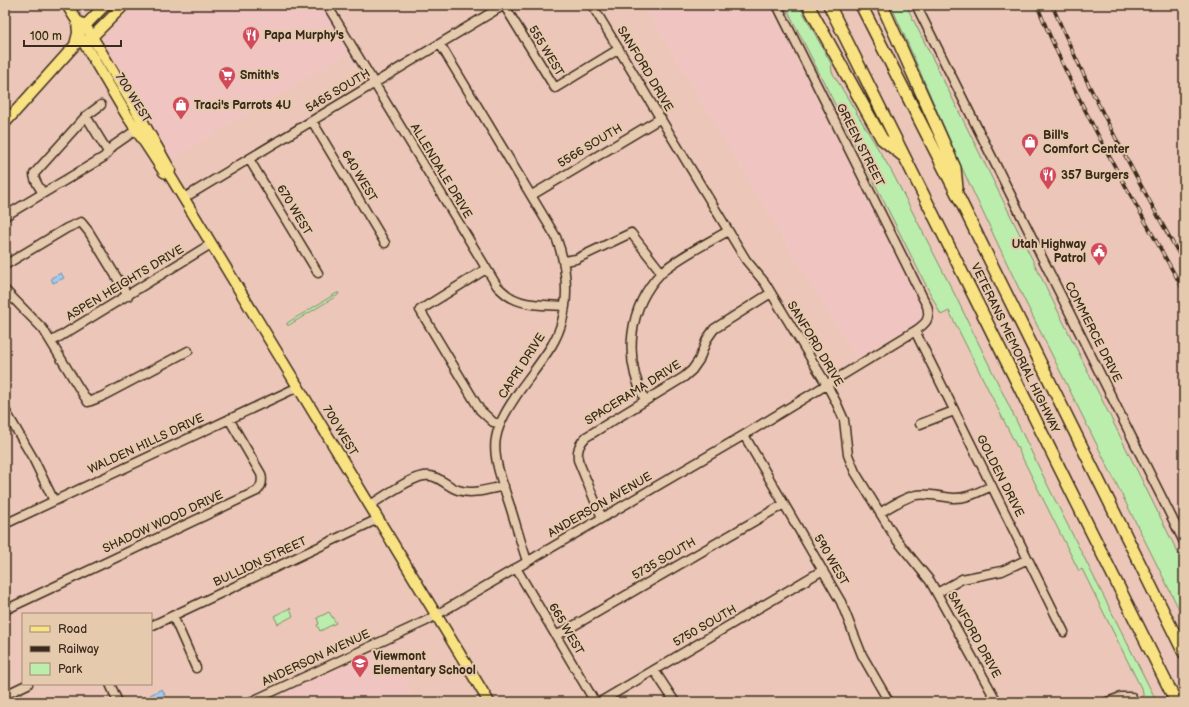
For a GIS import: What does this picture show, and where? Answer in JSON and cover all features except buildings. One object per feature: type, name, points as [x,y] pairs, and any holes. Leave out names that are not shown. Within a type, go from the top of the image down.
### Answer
[{"type":"highway","points":[[808,5],[882,139],[906,158]]},
{"type":"highway","name":"VETERANS MEMORIAL HIGHWAY","points":[[830,5],[1176,702]]},
{"type":"highway","name":"VETERANS MEMORIAL HIGHWAY","points":[[861,5],[957,194],[1184,653]]},
{"type":"highway","points":[[882,5],[955,168],[957,194]]},
{"type":"main road","points":[[67,5],[80,26],[84,42]]},
{"type":"main road","points":[[80,26],[105,5]]},
{"type":"main road","points":[[5,123],[84,42],[124,5]]},
{"type":"main road","points":[[80,26],[84,42]]},
{"type":"main road","name":"700 WEST","points":[[84,42],[136,130],[164,172],[169,174],[184,198],[489,702]]},
{"type":"main road","name":"700 WEST","points":[[84,42],[158,147],[170,170],[169,174]]},
{"type":"street","name":"ALLENDALE DRIVE","points":[[327,5],[497,286],[512,299],[534,304],[565,306]]},
{"type":"street","name":"5465 SOUTH","points":[[184,198],[504,5]]},
{"type":"street","name":"555 WEST","points":[[504,5],[555,88],[619,49]]},
{"type":"street","name":"SANFORD DRIVE","points":[[592,5],[728,231],[746,260],[765,283],[827,385],[844,420],[845,442],[851,464],[896,539],[923,572],[937,593],[998,702]]},
{"type":"street","name":"GREEN STREET","points":[[777,5],[922,296]]},
{"type":"street","name":"COMMERCE DRIVE","points":[[916,5],[1184,542]]},
{"type":"street","name":"CAPRI DRIVE","points":[[440,44],[556,237],[564,262],[566,285],[565,306],[553,344],[510,405],[500,424],[496,439],[496,454],[504,486],[527,561]]},
{"type":"street","points":[[43,193],[36,182],[34,174],[86,116],[101,105]]},
{"type":"street","points":[[86,116],[108,152]]},
{"type":"street","name":"5566 SOUTH","points":[[532,195],[661,118]]},
{"type":"street","name":"640 WEST","points":[[312,121],[385,243]]},
{"type":"street","points":[[5,216],[104,157],[118,143],[136,130]]},
{"type":"street","name":"670 WEST","points":[[249,159],[318,273]]},
{"type":"street","points":[[5,265],[67,228],[81,222],[89,232],[128,296]]},
{"type":"street","points":[[646,400],[633,369],[632,359],[632,332],[640,304],[646,293],[662,273],[680,259],[728,231]]},
{"type":"street","points":[[564,262],[576,259],[631,233],[662,273]]},
{"type":"street","name":"ASPEN HEIGHTS DRIVE","points":[[51,342],[211,244]]},
{"type":"street","points":[[486,269],[420,310],[480,410],[493,422],[500,424]]},
{"type":"street","points":[[5,290],[36,321],[51,342],[88,402],[101,397],[188,351]]},
{"type":"street","name":"SPACERAMA DRIVE","points":[[602,518],[578,460],[580,442],[586,436],[673,384],[692,370],[699,360],[707,339],[714,329],[771,293]]},
{"type":"street","name":"ANDERSON AVENUE","points":[[250,702],[426,621],[827,385],[914,332],[924,324],[929,317],[927,306],[922,296]]},
{"type":"street","name":"GOLDEN DRIVE","points":[[914,332],[1064,632]]},
{"type":"street","name":"WALDEN HILLS DRIVE","points":[[5,524],[298,387]]},
{"type":"street","points":[[5,410],[34,460],[54,501]]},
{"type":"street","points":[[920,424],[954,411]]},
{"type":"street","name":"SHADOW WOOD DRIVE","points":[[5,610],[257,491],[261,485],[261,474],[228,419]]},
{"type":"street","name":"590 WEST","points":[[744,435],[843,606],[862,655],[889,702]]},
{"type":"street","points":[[370,505],[412,480],[426,476],[438,477],[451,487],[468,492],[477,492],[504,486]]},
{"type":"street","points":[[880,513],[901,500],[916,495],[960,498],[992,486]]},
{"type":"street","name":"5735 SOUTH","points":[[556,636],[784,504]]},
{"type":"street","name":"BULLION STREET","points":[[152,626],[378,519]]},
{"type":"street","points":[[937,593],[962,579],[1002,571],[1028,559]]},
{"type":"street","name":"665 WEST","points":[[516,568],[595,702]]},
{"type":"street","name":"5750 SOUTH","points":[[600,702],[823,570]]},
{"type":"street","points":[[173,616],[196,668]]},
{"type":"street","points":[[654,670],[675,702]]},
{"type":"street","points":[[5,695],[26,685]]},
{"type":"street","points":[[110,685],[118,702]]},
{"type":"street","points":[[1107,702],[1122,697],[1132,697]]},
{"type":"shaded area","points":[[139,5],[322,5],[350,52],[169,161],[99,43]]},
{"type":"shaded area","points":[[643,5],[770,5],[924,313],[922,319],[856,359]]},
{"type":"shaded area","name":"Viewmont Elementary School","points":[[384,647],[412,693],[411,696],[415,702],[266,702]]},
{"type":"green space","points":[[785,5],[799,5],[831,63],[832,72],[892,172],[956,297],[1051,492],[1157,702],[1144,702],[1142,690],[1082,569],[1079,571],[949,311],[941,315]]},
{"type":"green space","points":[[891,5],[906,5],[1184,565],[1184,619],[1021,293],[961,166]]},
{"type":"green space","points":[[339,293],[338,295],[287,325],[287,323]]},
{"type":"green space","points":[[290,608],[293,616],[278,624],[274,616]]},
{"type":"green space","points":[[329,612],[336,623],[320,631],[317,625],[319,624],[317,618]]},
{"type":"water","points":[[61,273],[64,278],[53,283],[51,278]]},
{"type":"water","points":[[162,689],[165,695],[152,700],[150,695]]},
{"type":"railway","points":[[1037,5],[1087,115],[1184,291]]},
{"type":"railway","points":[[1052,5],[1098,104],[1184,263]]},
{"type":"place","name":"Papa Murphy's","points":[[251,50]]},
{"type":"place","name":"Smith's","points":[[227,90]]},
{"type":"place","name":"Traci's Parrots 4U","points":[[181,120]]},
{"type":"place","name":"Bill's Comfort Center","points":[[1030,157]]},
{"type":"place","name":"357 Burgers","points":[[1048,190]]},
{"type":"place","name":"Utah Highway Patrol","points":[[1099,266]]},
{"type":"place","name":"Viewmont Elementary School","points":[[360,678]]}]
